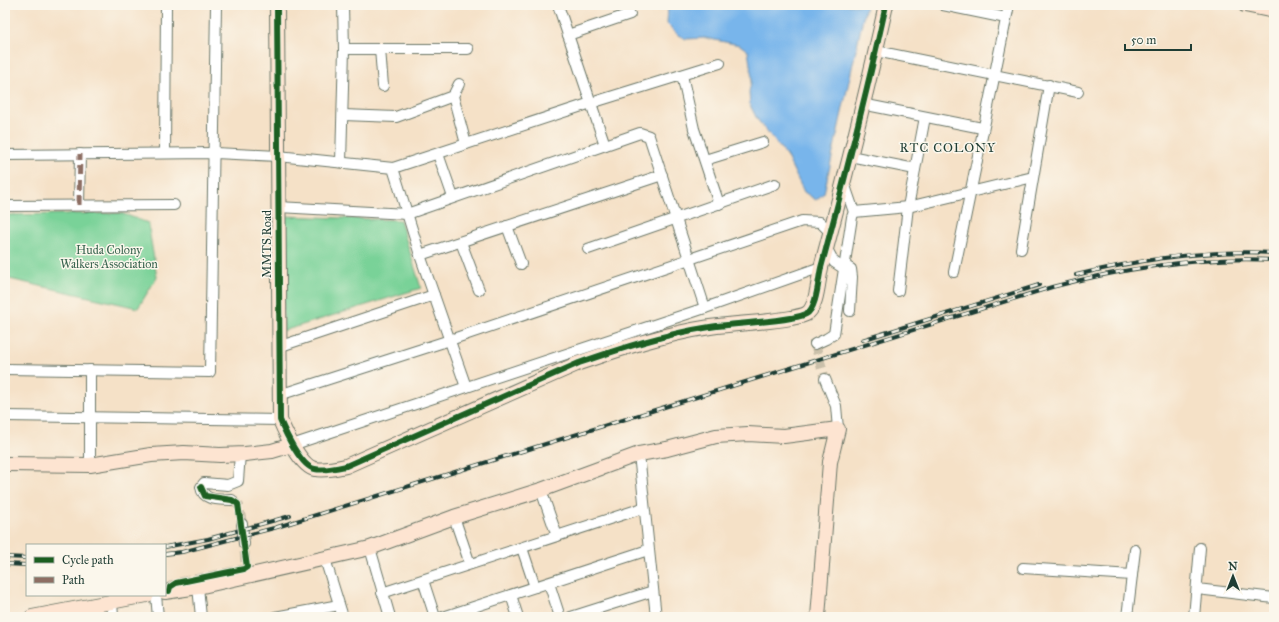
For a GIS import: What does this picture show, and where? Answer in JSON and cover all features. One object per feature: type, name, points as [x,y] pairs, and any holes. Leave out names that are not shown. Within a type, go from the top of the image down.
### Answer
[{"type":"street","points":[[165,153],[166,5]]},
{"type":"street","points":[[5,369],[210,372],[215,153],[216,5]]},
{"type":"street","name":"MMTS Road","points":[[277,5],[278,346],[280,420],[292,445],[309,467],[316,470],[346,466],[575,358]]},
{"type":"street","points":[[341,162],[344,50],[343,5]]},
{"type":"street","points":[[558,5],[605,145]]},
{"type":"street","points":[[599,350],[710,327],[778,320],[806,314],[812,308],[886,5]]},
{"type":"street","points":[[943,5],[1006,18]]},
{"type":"street","points":[[954,272],[982,128],[1009,5]]},
{"type":"street","points":[[1245,5],[1274,11]]},
{"type":"street","points":[[568,35],[630,14]]},
{"type":"street","points":[[380,49],[383,86]]},
{"type":"street","points":[[344,50],[468,49]]},
{"type":"street","points":[[876,51],[1078,92]]},
{"type":"street","points":[[5,155],[215,153],[278,156],[393,168],[591,103],[720,64]]},
{"type":"street","points":[[682,75],[694,129],[718,204]]},
{"type":"street","points":[[460,84],[454,96],[466,144]]},
{"type":"street","points":[[1020,249],[1049,86]]},
{"type":"street","points":[[342,115],[396,117],[454,96]]},
{"type":"street","points":[[862,104],[982,128]]},
{"type":"street","points":[[898,291],[908,207],[925,117]]},
{"type":"street","points":[[278,207],[407,214],[605,145],[645,133],[649,136],[705,308]]},
{"type":"street","points":[[704,160],[763,142]]},
{"type":"street","points":[[79,205],[80,154]]},
{"type":"street","points":[[438,154],[453,197]]},
{"type":"street","points":[[850,156],[915,169]]},
{"type":"street","points":[[393,168],[420,255],[466,387]]},
{"type":"street","points":[[420,255],[662,175]]},
{"type":"street","points":[[854,212],[908,207],[1033,177]]},
{"type":"street","points":[[815,344],[834,334],[844,265],[854,212],[844,182]]},
{"type":"street","points":[[588,249],[775,184]]},
{"type":"street","points":[[5,206],[174,205]]},
{"type":"street","points":[[279,395],[450,340],[802,221],[820,222],[830,232]]},
{"type":"street","points":[[507,226],[521,264]]},
{"type":"street","points":[[461,242],[479,290]]},
{"type":"street","points":[[826,247],[834,262],[840,266],[844,265],[851,269],[850,311]]},
{"type":"street","points":[[5,464],[90,465],[171,454],[240,454],[272,451],[466,387],[575,358],[599,350],[705,308],[821,267]]},
{"type":"street","points":[[278,346],[434,295]]},
{"type":"street","points":[[90,370],[90,465]]},
{"type":"street","points":[[818,617],[830,462],[838,429],[836,406],[825,379]]},
{"type":"street","points":[[5,416],[90,416],[280,420]]},
{"type":"street","points":[[166,592],[198,587],[370,548],[454,517],[541,490],[638,454],[667,449],[716,436],[748,434],[784,436],[838,429]]},
{"type":"street","points":[[232,500],[209,498],[203,493],[201,487],[204,483],[228,485],[238,481],[240,454]]},
{"type":"street","points":[[638,454],[656,617]]},
{"type":"street","points":[[541,490],[557,536]]},
{"type":"street","points":[[382,593],[643,508]]},
{"type":"street","points":[[454,517],[470,564]]},
{"type":"street","points":[[242,524],[244,544]]},
{"type":"street","points":[[370,548],[390,617]]},
{"type":"street","points":[[522,548],[535,587]]},
{"type":"street","points":[[1194,617],[1200,548]]},
{"type":"street","points":[[443,617],[648,550]]},
{"type":"street","points":[[1127,617],[1134,550]]},
{"type":"street","points":[[325,559],[343,617]]},
{"type":"street","points":[[1023,568],[1132,575]]},
{"type":"street","points":[[423,580],[435,617]]},
{"type":"street","points":[[549,583],[560,617]]},
{"type":"street","points":[[198,587],[201,617]]},
{"type":"street","points":[[1197,589],[1274,598]]},
{"type":"street","points":[[571,617],[601,613],[653,591]]},
{"type":"street","points":[[511,595],[518,617]]},
{"type":"street","points":[[32,617],[142,596]]},
{"type":"street","points":[[156,596],[158,617]]},
{"type":"street","points":[[112,601],[113,617]]},
{"type":"street","points":[[276,617],[302,615],[339,605]]},
{"type":"green space","name":"Huda Colony Walkers Association","points":[[121,213],[148,223],[157,277],[138,308],[5,278],[5,215]]},
{"type":"green space","points":[[284,216],[400,220],[421,288],[283,331]]},
{"type":"water","points":[[668,5],[866,5],[824,193],[816,200],[804,192],[786,155],[757,119],[750,105],[749,92],[752,78],[748,51],[740,45],[705,38],[686,39],[678,35],[667,24]]},
{"type":"tunnel","points":[[815,344],[825,379]]},
{"type":"tunnel","points":[[232,500],[239,506],[242,524]]},
{"type":"tunnel","points":[[169,591],[170,587],[176,583],[246,569],[244,544]]},
{"type":"railway","points":[[1076,275],[1125,264],[1174,256],[1224,252],[1274,253]]},
{"type":"railway","points":[[166,554],[182,552],[274,528],[1052,287],[1107,274],[1162,265],[1218,260],[1274,260]]},
{"type":"railway","points":[[862,340],[1039,285]]},
{"type":"railway","points":[[166,547],[208,539],[290,516]]},
{"type":"railway","points":[[5,557],[26,558]]},
{"type":"railway","points":[[5,564],[26,565]]},
{"type":"marked path","points":[[79,205],[80,154]]},
{"type":"cycle path","points":[[277,5],[280,420],[294,448],[304,462],[310,467],[322,470],[346,466],[579,363],[611,352],[693,330],[781,320],[806,314],[810,311],[815,299],[821,269],[856,135],[886,5]]},
{"type":"cycle path","points":[[169,591],[170,587],[176,583],[244,569],[247,567],[238,504],[232,500],[205,496],[201,487]]},
{"type":"district","name":"RTC COLONY","points":[[948,148]]}]
